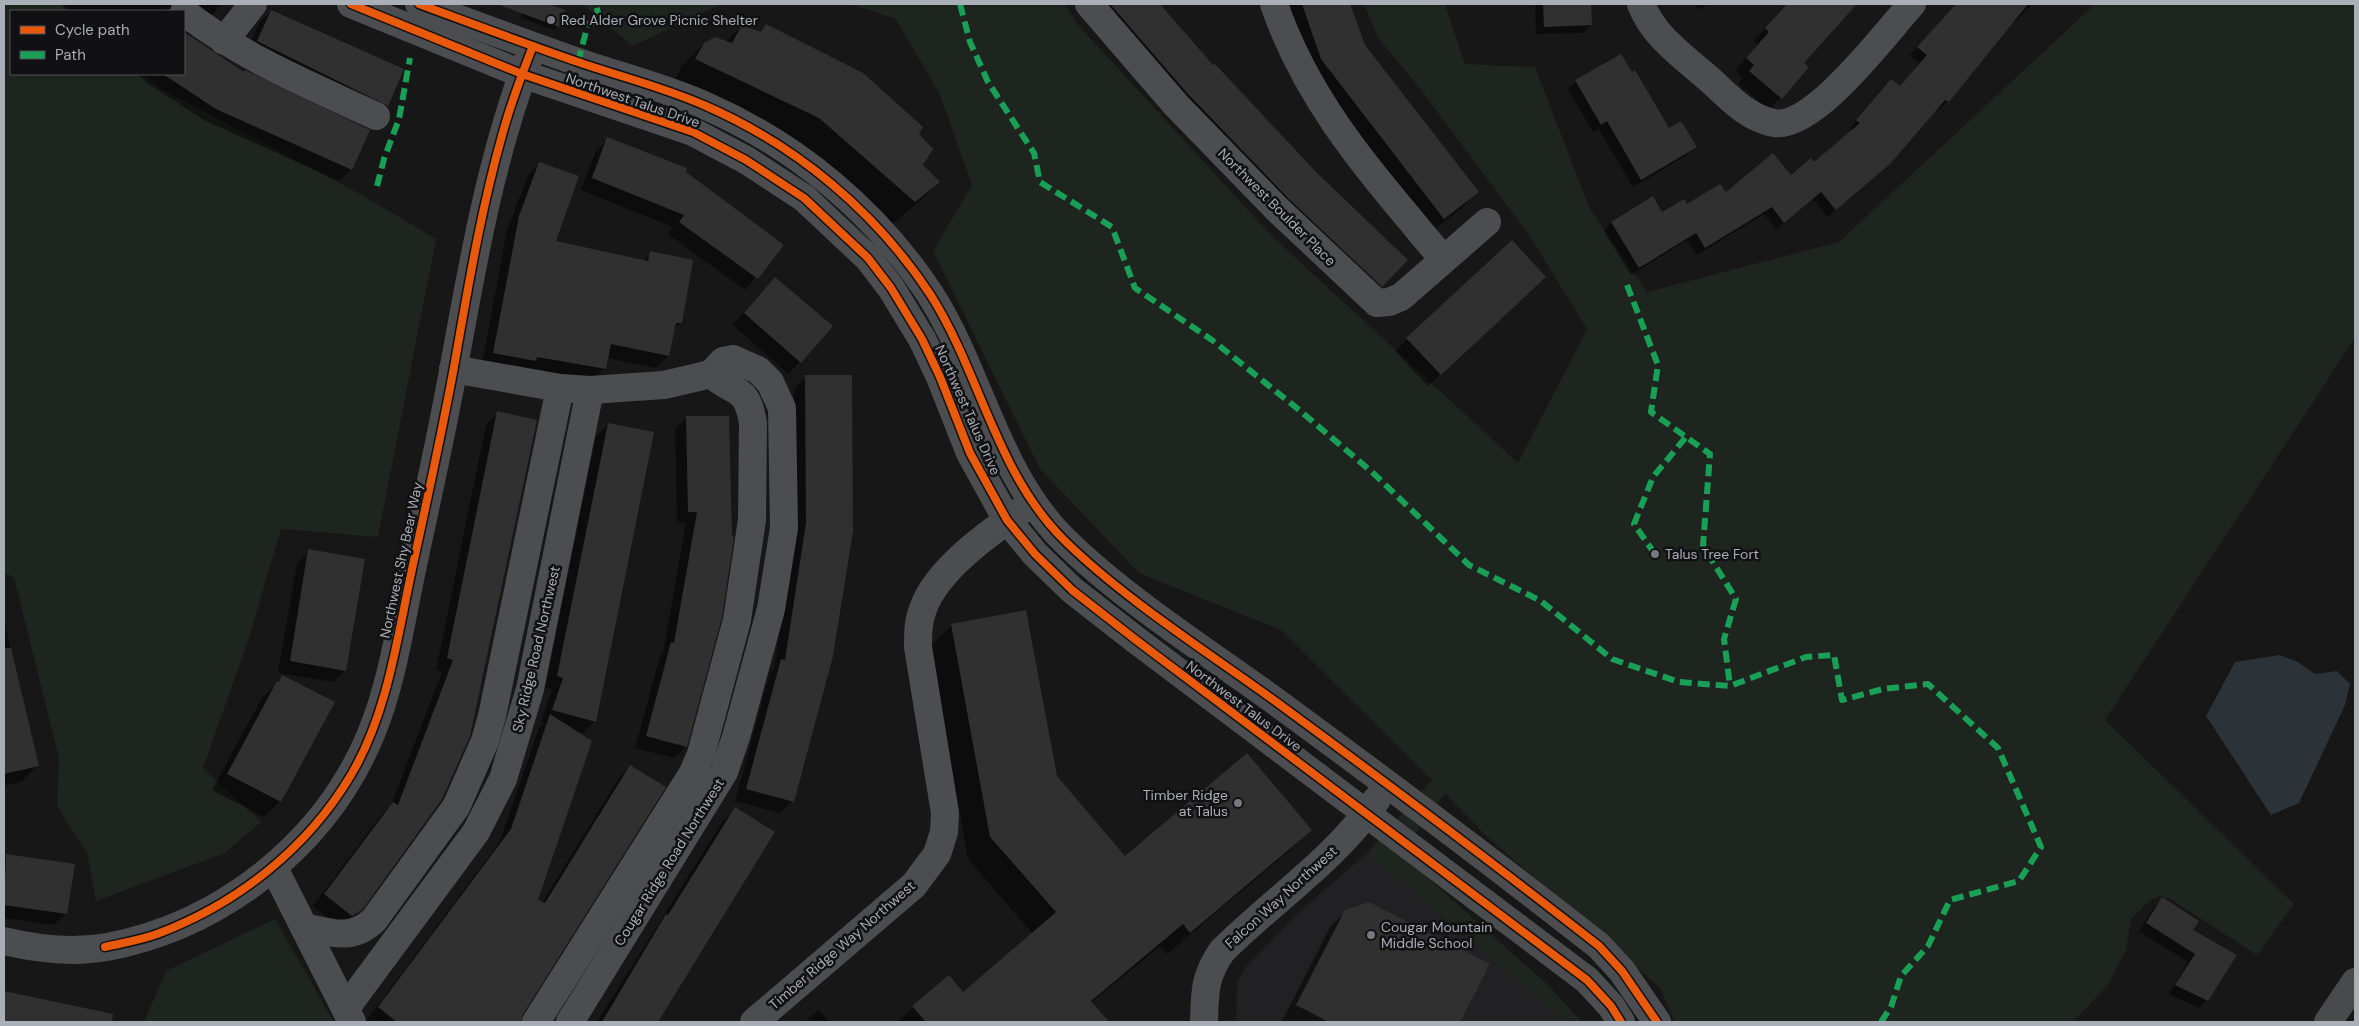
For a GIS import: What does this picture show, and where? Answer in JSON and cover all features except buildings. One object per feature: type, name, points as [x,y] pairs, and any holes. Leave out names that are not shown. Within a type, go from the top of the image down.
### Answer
[{"type":"main road","points":[[2328,1022],[2355,982]]},
{"type":"street","points":[[224,41],[253,4]]},
{"type":"street","name":"Northwest Talus Drive","points":[[351,4],[522,74],[693,132],[746,160],[804,198],[868,258],[891,288],[922,339],[940,377],[970,453],[1007,520],[1035,554],[1072,590],[1587,980],[1611,1006],[1621,1022]]},
{"type":"street","name":"Northwest Talus Drive","points":[[419,4],[533,46],[704,105],[761,134],[810,165],[852,201],[886,236],[930,296],[960,350],[1008,460],[1033,502],[1061,537],[1099,572],[1387,783],[1599,946],[1622,971],[1656,1022]]},
{"type":"street","name":"Northwest Boulder Place","points":[[1090,4],[1176,104],[1277,209],[1371,299],[1377,302],[1389,302],[1401,297],[1487,222]]},
{"type":"street","points":[[1274,4],[1296,62],[1323,109],[1353,150],[1443,259]]},
{"type":"street","points":[[1641,4],[1652,27],[1745,112],[1777,124],[1799,119],[1814,110],[1834,92],[1912,4]]},
{"type":"street","points":[[185,13],[224,41],[264,64],[376,116]]},
{"type":"street","name":"Northwest Shy Bear Way","points":[[4,941],[33,948],[73,949],[105,947],[155,935],[201,916],[248,888],[274,868],[320,819],[351,775],[372,733],[390,667],[494,164],[522,74],[533,46]]},
{"type":"street","name":"Cougar Ridge Road Northwest","points":[[570,1022],[724,772],[736,737],[772,609],[784,528],[782,408],[770,382],[758,370],[733,359],[723,361],[711,374],[664,385],[590,390]]},
{"type":"street","points":[[453,369],[560,388],[590,390]]},
{"type":"street","name":"Cougar Ridge Road Northwest","points":[[536,1022],[693,772],[701,754],[737,620],[752,520],[753,423],[751,410],[747,399],[711,374]]},
{"type":"street","name":"Sky Ridge Road Northwest","points":[[304,927],[343,934],[355,933],[365,928],[374,920],[456,807],[485,741],[492,716],[560,388]]},
{"type":"street","name":"Sky Ridge Road Northwest","points":[[274,868],[349,1015],[476,832],[502,779],[530,689],[590,390]]},
{"type":"street","name":"Timber Ridge Way Northwest","points":[[754,1022],[914,884],[936,854],[944,832],[945,813],[918,647],[918,625],[923,608],[932,590],[946,574],[967,552],[1033,502]]},
{"type":"street","name":"Falcon Way Northwest","points":[[1204,1022],[1206,987],[1211,968],[1222,951],[1309,875],[1366,814],[1387,783]]},
{"type":"shaded area","points":[[4,4],[63,4],[71,10],[10,10],[10,75],[145,75],[160,88],[362,195],[436,239],[378,537],[281,529],[248,641],[203,768],[261,822],[225,853],[96,901],[87,853],[57,806],[59,758],[14,577],[4,573]]},
{"type":"shaded area","points":[[582,4],[721,4],[633,46]]},
{"type":"shaded area","points":[[850,4],[1064,4],[1079,26],[1273,237],[1518,463],[1587,329],[1527,232],[1418,86],[1378,38],[1364,4],[1445,4],[1465,64],[1535,67],[1590,209],[1647,292],[1839,242],[2095,4],[2355,4],[2355,338],[2105,720],[2294,904],[2257,955],[2172,900],[2161,896],[2150,900],[2131,919],[2126,950],[2108,985],[2073,1022],[1675,1022],[1660,988],[1484,834],[1445,793],[1401,854],[1548,985],[1582,1022],[1567,1022],[1367,853],[1432,780],[1281,630],[1139,573],[1040,469],[933,251],[972,185],[940,95],[896,19]]},
{"type":"shaded area","points":[[2279,655],[2296,661],[2315,674],[2337,671],[2350,684],[2345,705],[2299,803],[2271,815],[2206,716],[2235,662]]},
{"type":"shaded area","name":"Cougar Mountain Middle School","points":[[1367,853],[1567,1022],[1236,1022],[1237,981],[1246,967],[1296,915]]},
{"type":"shaded area","points":[[275,919],[334,1022],[144,1022],[166,971]]},
{"type":"marked path","points":[[578,62],[588,24],[600,22],[596,4]]},
{"type":"marked path","points":[[960,4],[970,42],[988,82],[1034,153],[1040,182],[1112,227],[1135,288],[1212,340],[1298,409],[1372,472],[1469,565],[1541,601],[1612,659],[1679,682],[1730,686],[1806,657],[1834,655],[1842,700],[1883,689],[1928,684],[1998,748],[2041,847],[2019,881],[1950,900],[1928,946],[1901,976],[1891,1007],[1881,1022]]},
{"type":"marked path","points":[[377,186],[384,159],[399,119],[410,58]]},
{"type":"marked path","points":[[1627,285],[1658,365],[1651,412],[1710,454],[1703,546],[1736,599],[1724,639],[1730,686]]},
{"type":"marked path","points":[[1655,554],[1634,524],[1653,477],[1686,437]]},
{"type":"cycle path","points":[[351,4],[522,74],[693,132],[746,160],[804,198],[868,258],[891,288],[922,339],[940,377],[970,453],[1007,520],[1035,554],[1072,590],[1136,640],[1587,980],[1611,1006],[1621,1022]]},
{"type":"cycle path","points":[[419,4],[560,56],[660,88],[706,106],[772,141],[832,184],[885,235],[930,294],[947,324],[990,421],[1021,484],[1041,513],[1064,540],[1087,562],[1139,604],[1357,761],[1599,946],[1622,971],[1657,1022]]},
{"type":"cycle path","points":[[105,947],[138,940],[187,922],[242,890],[267,871],[313,827],[351,775],[364,750],[375,725],[397,643],[445,416],[488,190],[510,110],[533,46]]},
{"type":"place","name":"Red Alder Grove Picnic Shelter","points":[[551,20]]},
{"type":"place","name":"Talus Tree Fort","points":[[1655,554]]},
{"type":"place","name":"Timber Ridge at Talus","points":[[1238,803]]},
{"type":"place","name":"Cougar Mountain Middle School","points":[[1371,935]]}]
